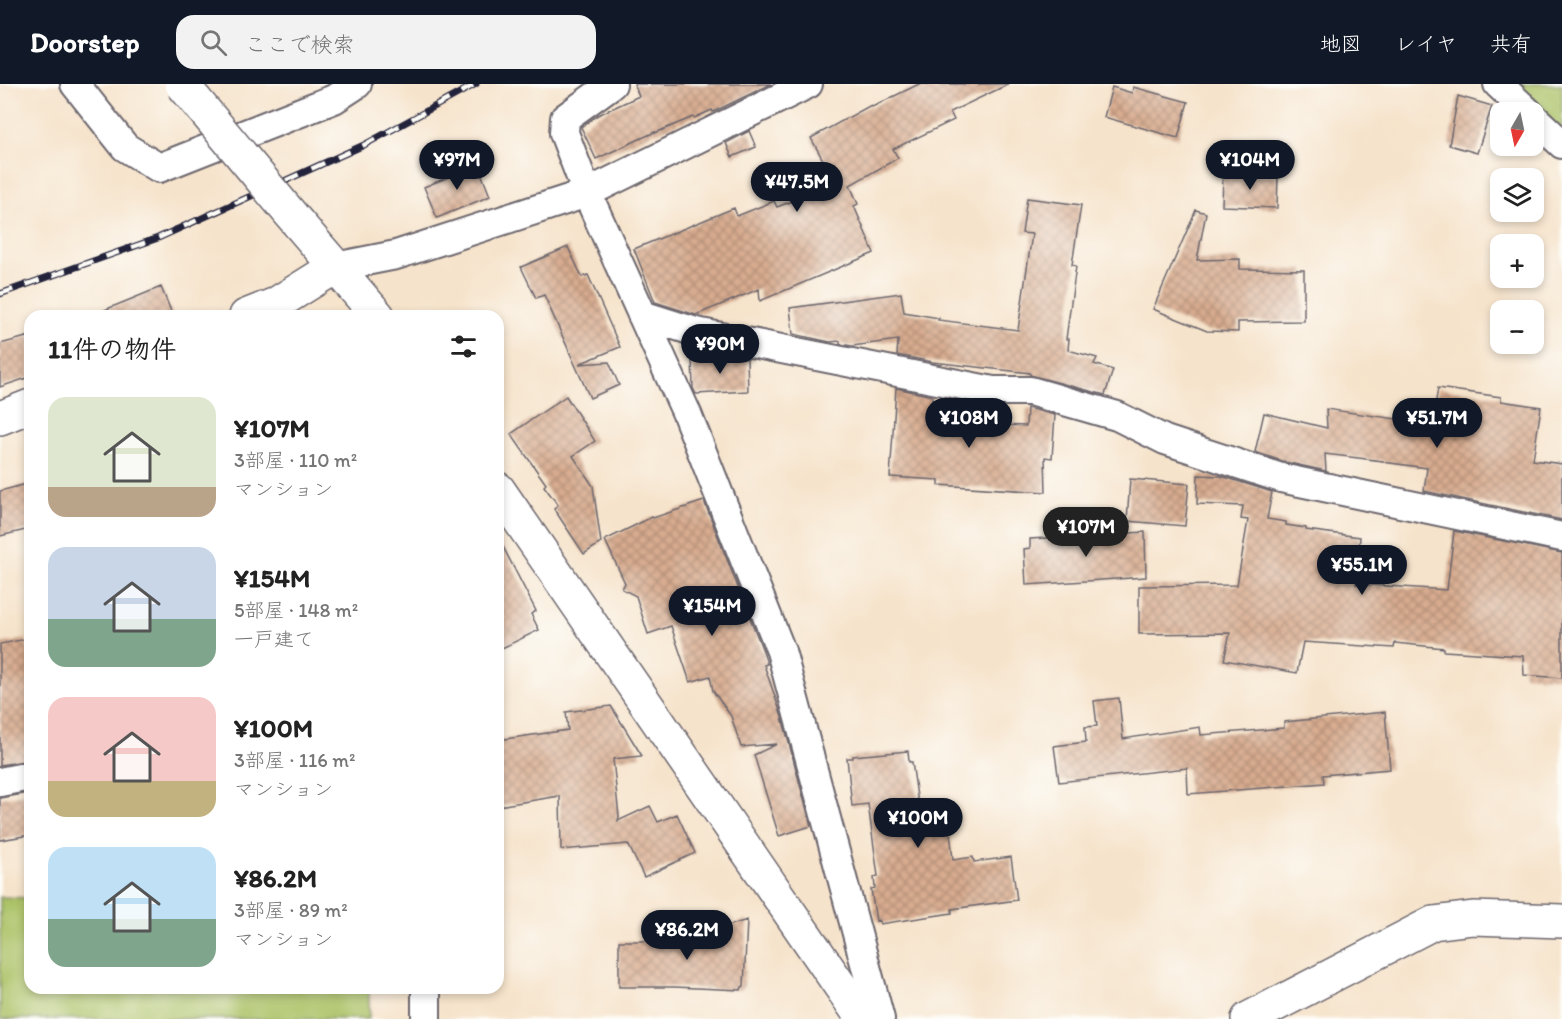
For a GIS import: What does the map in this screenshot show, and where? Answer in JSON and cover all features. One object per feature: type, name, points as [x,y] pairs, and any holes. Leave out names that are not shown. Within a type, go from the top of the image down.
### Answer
[{"type":"street","points":[[75,84],[125,147],[159,168],[334,99],[357,84]]},
{"type":"street","points":[[182,84],[373,310]]},
{"type":"street","points":[[612,84],[565,118],[564,133],[587,193],[687,414],[781,651],[880,1019]]},
{"type":"street","points":[[261,310],[276,304],[335,267],[396,255],[587,193],[808,84]]},
{"type":"street","points":[[1498,84],[1517,102]]},
{"type":"street","points":[[1544,127],[1562,144]]},
{"type":"street","points":[[642,315],[696,332],[982,389],[1030,391],[1117,416],[1165,440],[1281,478],[1562,537]]},
{"type":"street","points":[[0,418],[24,408]]},
{"type":"street","points":[[504,498],[863,1019]]},
{"type":"street","points":[[0,782],[24,777]]},
{"type":"street","points":[[1248,1019],[1433,922],[1473,918],[1562,921]]},
{"type":"street","points":[[426,994],[426,1019]]},
{"type":"green space","points":[[1498,84],[1562,84],[1562,144],[1544,127],[1544,102],[1517,102]]},
{"type":"green space","points":[[0,897],[24,898],[24,994],[369,994],[369,1019],[0,1019]]},
{"type":"building","points":[[634,84],[771,84],[713,112],[712,110],[655,132],[596,159],[581,127],[598,115],[639,96]]},
{"type":"building","points":[[919,84],[1009,84],[950,112],[954,120],[893,149],[898,158],[850,185],[858,204],[854,206],[874,253],[760,301],[759,289],[696,315],[655,302],[634,249],[734,208],[737,216],[774,201],[777,207],[836,184],[811,138],[871,105],[872,107]]},
{"type":"building","points":[[1112,87],[1132,93],[1133,87],[1188,102],[1178,138],[1104,117]]},
{"type":"building","points":[[1458,96],[1490,105],[1490,112],[1477,153],[1449,145]]},
{"type":"building","points":[[749,131],[756,147],[732,157],[726,143]]},
{"type":"building","points":[[478,165],[490,196],[437,218],[424,187]]},
{"type":"building","points":[[1223,174],[1278,176],[1277,208],[1222,206]]},
{"type":"building","points":[[1027,198],[1081,205],[1072,265],[1076,266],[1066,339],[1069,339],[1068,350],[1097,358],[1094,364],[1113,370],[1105,395],[1030,375],[1030,373],[933,362],[897,355],[898,340],[852,346],[840,344],[840,341],[830,342],[793,334],[790,308],[901,293],[904,312],[939,318],[938,320],[1018,330],[1032,234],[1022,233]]},
{"type":"building","points":[[1196,210],[1206,213],[1197,260],[1240,259],[1240,269],[1304,270],[1304,321],[1238,322],[1238,332],[1207,331],[1153,309]]},
{"type":"building","points":[[568,247],[582,277],[588,275],[620,347],[579,364],[609,362],[619,385],[590,398],[544,295],[536,298],[521,267]]},
{"type":"building","points":[[161,287],[171,310],[104,310]]},
{"type":"building","points":[[24,338],[24,379],[0,387],[0,344]]},
{"type":"building","points":[[732,356],[747,359],[748,391],[696,394],[693,388],[692,358]]},
{"type":"building","points":[[896,388],[932,396],[930,422],[1026,426],[1027,408],[1055,415],[1052,458],[1045,457],[1046,492],[939,485],[939,480],[890,477]]},
{"type":"building","points":[[1438,388],[1501,397],[1501,401],[1541,407],[1533,460],[1562,464],[1562,520],[1424,491],[1427,468],[1325,454],[1326,471],[1285,462],[1255,452],[1264,413],[1327,428],[1326,409],[1432,424]]},
{"type":"building","points":[[566,396],[595,441],[573,456],[593,486],[601,543],[584,554],[554,509],[558,505],[544,486],[546,484],[511,434]]},
{"type":"building","points":[[1198,475],[1221,476],[1272,492],[1267,519],[1286,522],[1286,525],[1306,528],[1306,530],[1360,537],[1356,584],[1447,590],[1454,531],[1562,553],[1562,678],[1524,675],[1523,656],[1444,651],[1444,648],[1395,643],[1394,648],[1303,642],[1297,673],[1224,660],[1230,633],[1139,634],[1139,586],[1237,585],[1248,520],[1241,519],[1243,506],[1197,504]]},
{"type":"building","points":[[1130,479],[1189,484],[1185,526],[1127,521]]},
{"type":"building","points":[[24,485],[24,530],[0,536],[0,491]]},
{"type":"building","points":[[704,501],[763,651],[767,664],[764,665],[782,717],[811,826],[779,836],[754,755],[777,744],[741,747],[731,716],[713,691],[710,676],[690,682],[671,626],[648,634],[636,596],[622,589],[625,583],[605,540],[652,517]]},
{"type":"building","points":[[1145,532],[1146,577],[1026,585],[1024,549],[1030,548],[1030,539]]},
{"type":"building","points":[[504,549],[536,611],[531,614],[539,630],[504,647]]},
{"type":"building","points":[[24,639],[24,761],[0,765],[0,644]]},
{"type":"building","points":[[1119,698],[1123,739],[1200,727],[1201,735],[1284,728],[1284,722],[1385,712],[1390,769],[1323,775],[1324,783],[1188,794],[1187,768],[1059,782],[1054,746],[1086,742],[1085,727],[1097,726],[1094,701]]},
{"type":"building","points":[[611,706],[642,756],[613,759],[618,821],[650,806],[658,822],[677,814],[695,853],[644,877],[628,844],[561,850],[560,796],[504,805],[504,739],[568,730],[566,712]]},
{"type":"building","points":[[908,751],[909,762],[912,762],[921,824],[949,821],[953,860],[973,857],[974,862],[1011,857],[1017,900],[952,909],[952,913],[880,924],[879,920],[876,921],[871,889],[875,888],[874,877],[878,876],[868,804],[852,806],[847,758]]},
{"type":"building","points":[[24,794],[24,836],[0,840],[0,798]]},
{"type":"building","points":[[747,920],[744,986],[741,990],[619,987],[619,941],[676,941],[676,932],[714,934],[714,925],[728,926]]},
{"type":"railway","points":[[0,294],[158,238],[364,145],[476,84]]}]
